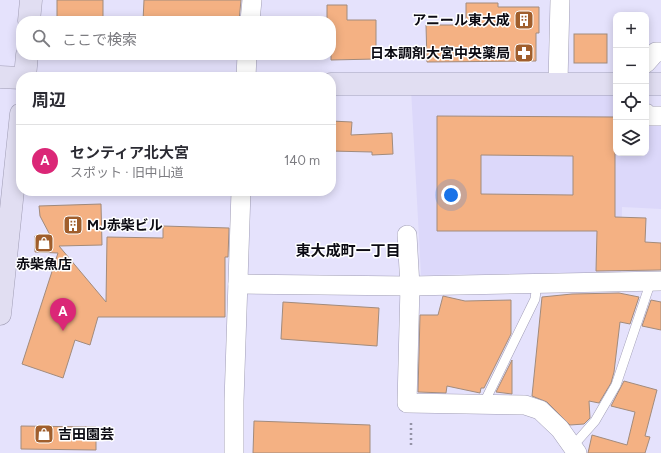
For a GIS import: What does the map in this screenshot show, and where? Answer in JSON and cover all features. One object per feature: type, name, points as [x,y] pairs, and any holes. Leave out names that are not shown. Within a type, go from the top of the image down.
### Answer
[{"type":"street","points":[[29,16],[31,0]]},
{"type":"street","points":[[250,16],[252,0]]},
{"type":"street","points":[[558,82],[560,0]]},
{"type":"street","points":[[649,60],[656,52],[661,52]]},
{"type":"street","points":[[25,72],[27,60]]},
{"type":"street","points":[[246,72],[248,60]]},
{"type":"street","points":[[0,77],[16,78]]},
{"type":"street","points":[[336,84],[558,82],[613,84]]},
{"type":"street","points":[[649,84],[661,84]]},
{"type":"street","points":[[649,116],[661,116]]},
{"type":"street","points":[[0,314],[16,162]]},
{"type":"street","points":[[234,453],[241,196]]},
{"type":"street","points":[[407,235],[410,286],[408,403],[525,404],[540,410],[560,429],[575,450]]},
{"type":"street","points":[[238,284],[410,286],[656,281]]},
{"type":"lane","points":[[575,450],[616,386],[656,281]]},
{"type":"lane","points":[[484,403],[535,299],[537,283]]},
{"type":"path","points":[[411,445],[412,415]]},
{"type":"shaded area","points":[[613,87],[613,156],[649,156],[649,122],[661,122],[661,209],[622,207],[621,273],[421,275],[411,89]]},
{"type":"building","points":[[57,0],[103,0],[103,16],[57,16]]},
{"type":"building","points":[[144,0],[241,0],[239,16],[143,16]]},
{"type":"building","points":[[466,3],[498,3],[498,7],[539,7],[539,33],[536,33],[536,61],[427,62],[426,25],[466,25]]},
{"type":"building","points":[[327,5],[347,5],[347,20],[376,20],[376,59],[336,60],[336,16],[327,16]]},
{"type":"building","points":[[574,34],[607,34],[607,63],[574,63]]},
{"type":"building","points":[[437,116],[613,117],[613,156],[615,156],[615,217],[646,218],[645,242],[661,243],[661,270],[596,271],[597,231],[437,231]],"holes":[[[481,155],[573,156],[573,195],[481,194]]]},
{"type":"building","points":[[336,121],[352,122],[351,135],[392,133],[393,154],[372,155],[372,152],[336,151]]},
{"type":"building","points":[[101,204],[102,245],[59,246],[106,302],[107,237],[163,238],[163,226],[229,228],[228,257],[225,257],[225,317],[98,317],[90,345],[75,340],[63,378],[22,364],[58,253],[35,252],[35,236],[50,235],[40,216],[39,206]]},
{"type":"building","points":[[619,293],[639,297],[630,324],[620,322],[614,372],[611,383],[599,403],[589,401],[590,418],[584,424],[570,425],[547,402],[532,396],[542,297],[572,294]]},
{"type":"building","points":[[443,296],[465,301],[511,300],[511,334],[484,388],[481,388],[480,393],[447,386],[446,393],[418,392],[420,315],[438,315]]},
{"type":"building","points":[[651,300],[661,302],[661,330],[642,326]]},
{"type":"building","points":[[283,302],[379,308],[377,346],[281,339]]},
{"type":"building","points":[[512,360],[512,394],[496,392]]},
{"type":"building","points":[[624,381],[657,390],[645,436],[650,437],[645,453],[588,453],[592,435],[627,445],[635,412],[611,406]]},
{"type":"building","points":[[254,421],[370,425],[370,453],[253,453]]},
{"type":"building","points":[[21,426],[96,427],[96,450],[21,449]]},
{"type":"place","name":"アニール東大成","points":[[524,20]]},
{"type":"place","name":"日本調剤大宮中央薬局","points":[[524,53]]},
{"type":"place","name":"MJ赤柴ビル","points":[[73,225]]},
{"type":"place","name":"赤柴魚店","points":[[44,243]]},
{"type":"place","name":"センティア北大宮","points":[[63,331]]},
{"type":"place","name":"吉田園芸","points":[[44,434]]},
{"type":"district","name":"東大成町一丁目","points":[[348,251]]}]
